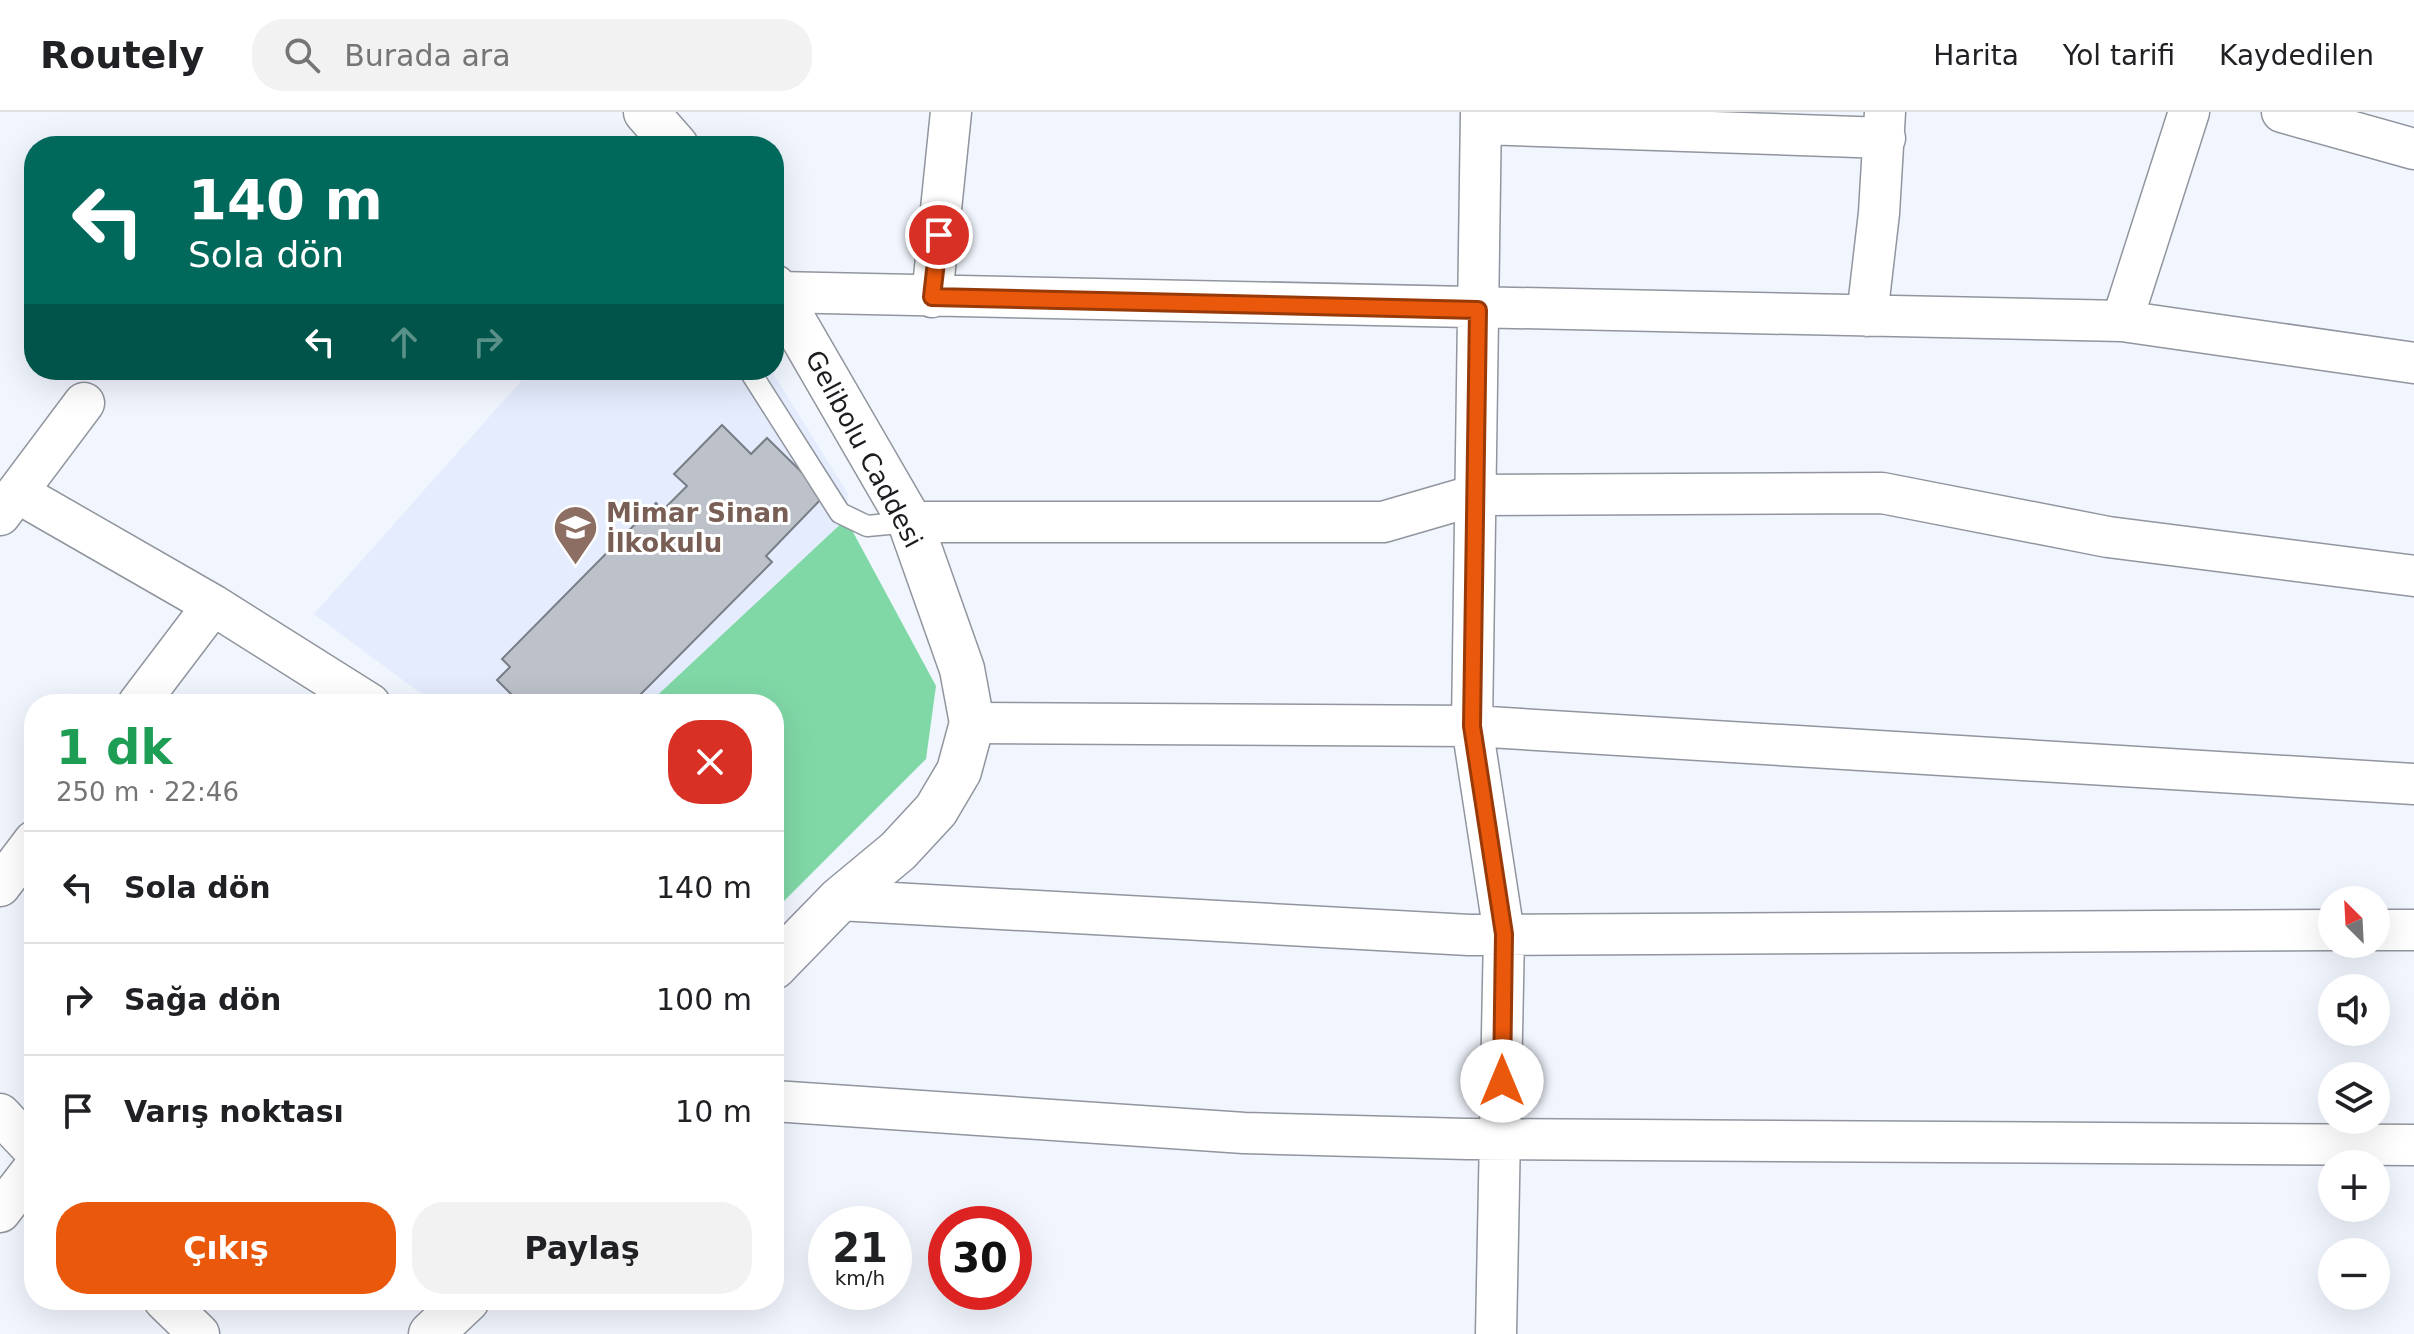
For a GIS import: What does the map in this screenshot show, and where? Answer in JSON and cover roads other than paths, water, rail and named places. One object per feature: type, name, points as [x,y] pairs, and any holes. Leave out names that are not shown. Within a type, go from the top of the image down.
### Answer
[{"type":"street","points":[[646,112],[667,136]]},
{"type":"street","points":[[932,297],[951,112]]},
{"type":"street","points":[[2122,321],[2189,112]]},
{"type":"street","points":[[2282,112],[2414,149]]},
{"type":"street","points":[[1496,1334],[1504,934],[1472,726],[1481,118],[1885,125],[1867,316]]},
{"type":"street","points":[[784,290],[932,297],[1478,310],[2122,321],[2414,363]]},
{"type":"street","name":"Gelibolu Caddesi","points":[[784,304],[910,522],[962,669],[972,723],[959,771],[936,810],[898,851],[839,900],[784,957]]},
{"type":"street","points":[[84,403],[9,504],[213,605],[354,694]]},
{"type":"street","points":[[910,522],[1383,522],[1476,495],[1882,493],[2108,537],[2414,576]]},
{"type":"street","points":[[146,694],[213,605]]},
{"type":"street","points":[[972,723],[1472,726],[2414,784]]},
{"type":"street","points":[[0,886],[24,854]]},
{"type":"street","points":[[839,900],[1504,934],[2318,930]]},
{"type":"street","points":[[2390,930],[2414,930]]},
{"type":"street","points":[[784,1102],[1244,1133],[1502,1139],[2414,1145]]},
{"type":"street","points":[[0,1114],[24,1139]]},
{"type":"street","points":[[0,1212],[24,1181]]},
{"type":"street","points":[[431,1334],[456,1310]]},
{"type":"lane","points":[[755,380],[840,513],[867,526],[910,522]]},
{"type":"place","name":"Mimar Sinan İlkokulu","points":[[575,567]]}]
